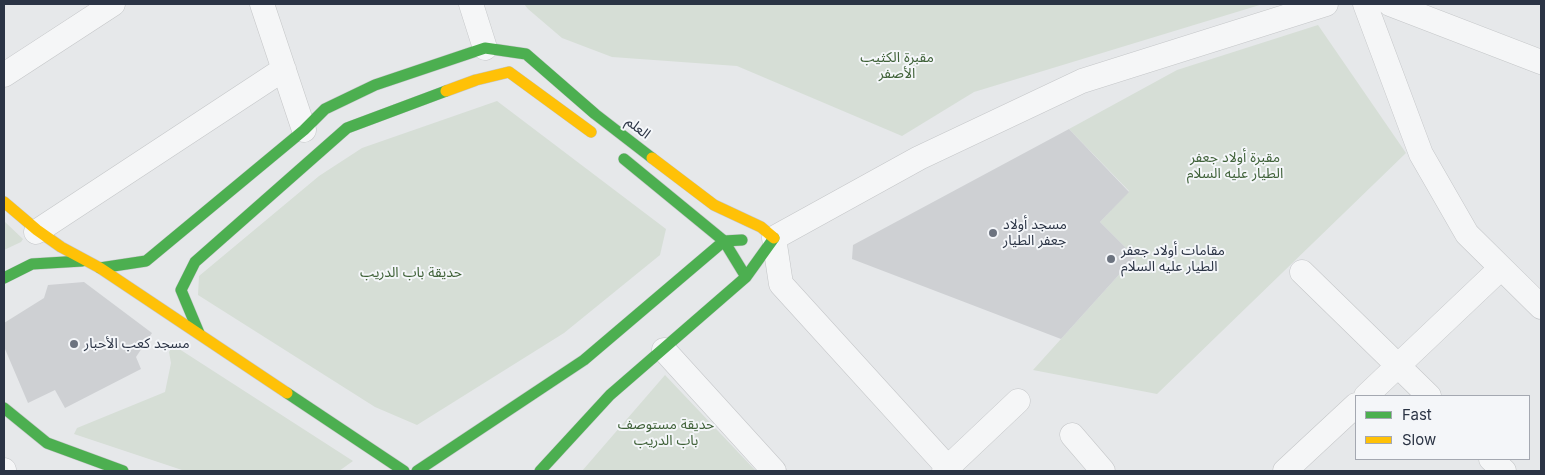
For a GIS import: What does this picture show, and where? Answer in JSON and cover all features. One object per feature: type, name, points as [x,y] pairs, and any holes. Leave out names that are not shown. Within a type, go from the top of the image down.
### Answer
[{"type":"main road","points":[[100,268],[146,261],[304,130],[325,109],[375,85],[485,48],[509,72],[597,137]]},
{"type":"main road","name":"العلم","points":[[485,48],[526,54],[595,114],[714,206],[761,227],[774,238]]},
{"type":"main road","points":[[199,333],[181,290],[195,262],[347,128],[476,80],[509,72]]},
{"type":"main road","points":[[612,149],[724,241],[746,277]]},
{"type":"main road","points":[[4,202],[36,232],[82,261],[100,268],[404,471]]},
{"type":"main road","points":[[417,471],[584,360],[724,241],[774,238]]},
{"type":"main road","points":[[540,471],[610,395],[746,277],[774,238]]},
{"type":"main road","points":[[4,278],[32,264],[82,261]]},
{"type":"main road","points":[[4,408],[47,443],[116,470]]},
{"type":"street","points":[[4,75],[113,4]]},
{"type":"street","points":[[262,4],[304,130]]},
{"type":"street","points":[[470,4],[485,48]]},
{"type":"street","points":[[1018,401],[948,470],[782,284],[774,238],[919,158],[1082,81],[1326,4]]},
{"type":"street","points":[[1365,4],[1421,154],[1467,234],[1541,307]]},
{"type":"street","points":[[1390,4],[1541,62]]},
{"type":"street","points":[[36,232],[284,69]]},
{"type":"street","points":[[1367,395],[1501,268]]},
{"type":"street","points":[[1302,272],[1428,395]]},
{"type":"street","points":[[664,350],[774,471]]},
{"type":"street","points":[[1290,470],[1355,406]]},
{"type":"street","points":[[1072,435],[1103,471]]},
{"type":"street","points":[[1492,460],[1504,471]]},
{"type":"green space","name":"مقبرة الكثيب الأصفر","points":[[524,4],[1263,4],[974,92],[902,136],[737,66],[612,57],[562,38]]},
{"type":"green space","name":"مقبرة أولاد جعفر الطيار عليه السلام","points":[[1318,25],[1406,153],[1157,394],[1033,370],[1135,257],[1100,222],[1129,191],[1069,129],[1177,70]]},
{"type":"green space","name":"حديقة باب الدريب","points":[[497,101],[666,229],[660,255],[564,333],[417,425],[375,407],[198,295],[199,276],[319,176],[362,148]]},
{"type":"green space","points":[[4,221],[23,239],[21,242],[4,250]]},
{"type":"green space","points":[[173,345],[353,461],[339,471],[185,471],[74,434],[77,428],[165,392],[171,363],[169,352]]},
{"type":"green space","name":"حديقة مستوصف باب الدريب","points":[[665,375],[756,471],[582,471]]},
{"type":"building","name":"مسجد أولاد جعفر الطيار","points":[[1069,129],[1129,192],[1100,222],[1135,257],[1061,339],[852,259],[853,245]]},
{"type":"building","name":"مسجد كعب الأحبار","points":[[84,282],[152,333],[136,357],[141,369],[65,408],[55,390],[28,403],[5,349],[4,323],[44,298],[48,285]]},
{"type":"traffic: fast","points":[[100,268],[146,261],[304,130],[325,109],[375,85],[485,48],[526,54],[595,114],[652,158]]},
{"type":"traffic: fast","points":[[199,333],[181,290],[195,262],[347,128],[446,91]]},
{"type":"traffic: fast","points":[[624,159],[724,241],[746,277]]},
{"type":"traffic: fast","points":[[540,471],[610,395],[746,277],[774,238]]},
{"type":"traffic: fast","points":[[417,471],[584,360],[724,241],[742,240]]},
{"type":"traffic: fast","points":[[4,278],[32,264],[82,261]]},
{"type":"traffic: fast","points":[[287,393],[404,471]]},
{"type":"traffic: fast","points":[[4,408],[47,443],[123,471]]},
{"type":"traffic: slow","points":[[446,91],[476,80],[509,72],[591,132]]},
{"type":"traffic: slow","points":[[652,158],[714,205],[761,227],[774,238]]},
{"type":"traffic: slow","points":[[4,202],[37,230],[61,247],[100,268],[287,393]]},
{"type":"place","name":"مسجد أولاد جعفر الطيار","points":[[993,233]]},
{"type":"place","name":"مقامات أولاد جعفر الطيار عليه السلام","points":[[1111,259]]},
{"type":"place","name":"مسجد كعب الأحبار","points":[[74,344]]}]
